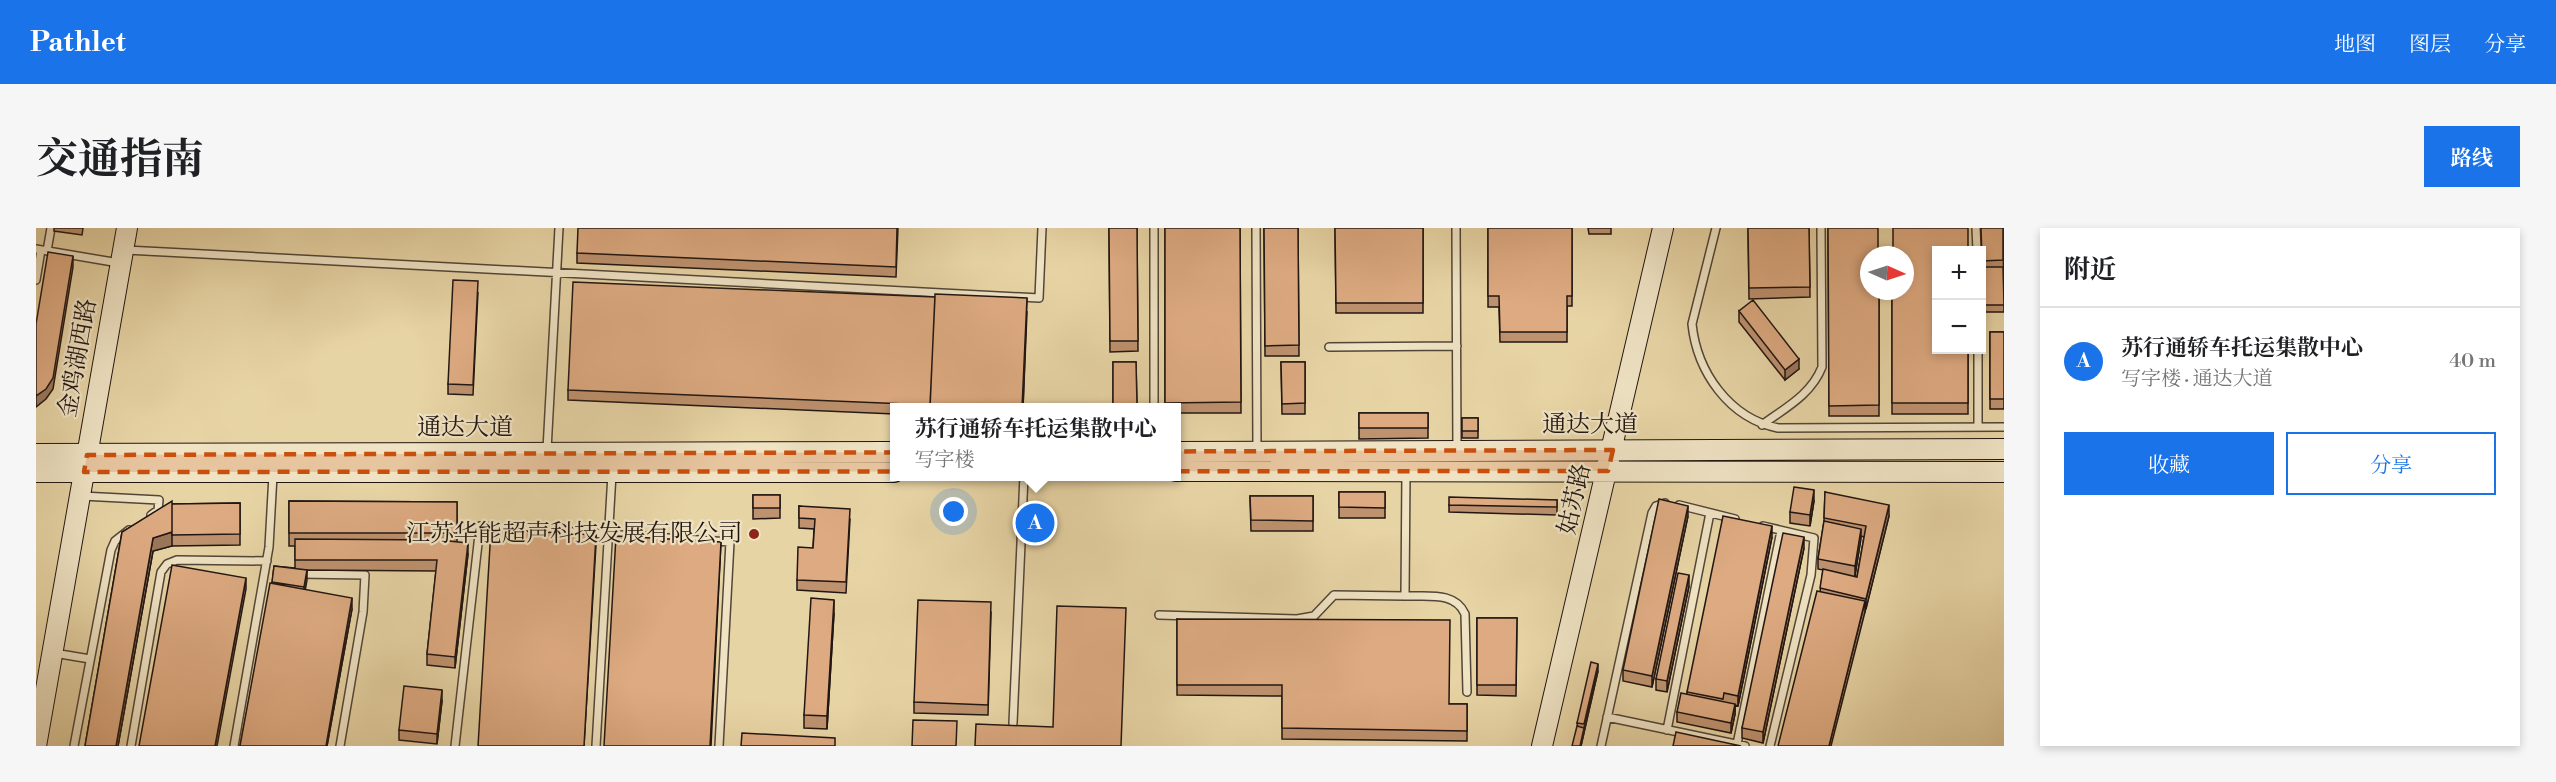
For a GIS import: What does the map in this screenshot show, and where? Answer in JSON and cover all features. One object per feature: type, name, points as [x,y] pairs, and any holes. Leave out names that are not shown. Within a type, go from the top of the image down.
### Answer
[{"type":"main road","name":"金鸡湖西路","points":[[36,746],[40,701],[52,653],[127,228]]},
{"type":"main road","name":"姑苏路","points":[[1542,746],[1664,228]]},
{"type":"main road","name":"通达大道","points":[[1181,452],[2004,449]]},
{"type":"main road","name":"通达大道","points":[[36,472],[86,464],[546,463],[890,453]]},
{"type":"main road","name":"通达大道","points":[[36,454],[86,464]]},
{"type":"main road","name":"通达大道","points":[[546,463],[612,472],[890,472]]},
{"type":"main road","name":"通达大道","points":[[1181,471],[2004,472]]},
{"type":"lane","points":[[36,280],[41,250],[51,228]]},
{"type":"lane","points":[[546,463],[559,228]]},
{"type":"lane","points":[[41,250],[122,256],[556,273],[1039,298],[1042,228]]},
{"type":"lane","points":[[1154,228],[1154,403]]},
{"type":"lane","points":[[1256,228],[1258,471]]},
{"type":"lane","points":[[1456,228],[1458,471]]},
{"type":"lane","points":[[1716,228],[1692,324],[1694,339],[1714,385],[1737,411],[1762,425],[1778,428],[2004,427]]},
{"type":"lane","points":[[1762,425],[1808,392],[1822,367],[1821,228]]},
{"type":"lane","points":[[1976,228],[1977,246]]},
{"type":"lane","points":[[1329,347],[1456,346]]},
{"type":"lane","points":[[1978,354],[1978,427]]},
{"type":"lane","points":[[1405,596],[1406,451]]},
{"type":"lane","points":[[234,746],[267,561],[273,463]]},
{"type":"lane","points":[[596,746],[612,472]]},
{"type":"lane","points":[[1013,723],[1024,481]]},
{"type":"lane","points":[[80,496],[159,500],[158,510],[142,521]]},
{"type":"lane","points":[[1601,746],[1656,506],[1662,503],[1672,504],[1740,520]]},
{"type":"lane","points":[[1667,730],[1710,513]]},
{"type":"lane","points":[[1751,523],[1814,538],[1810,575],[1770,746]]},
{"type":"lane","points":[[454,746],[480,526],[730,542],[719,746]]},
{"type":"lane","points":[[74,746],[111,550],[119,537],[134,527]]},
{"type":"lane","points":[[1607,717],[1741,745],[1781,531]]},
{"type":"lane","points":[[130,746],[161,572],[167,564],[177,560],[267,561]]},
{"type":"lane","points":[[264,574],[276,574]]},
{"type":"lane","points":[[287,574],[365,575],[363,612],[340,746]]},
{"type":"lane","points":[[1160,615],[1297,619],[1314,616],[1334,595],[1445,597],[1462,607],[1465,614],[1467,692]]},
{"type":"lane","points":[[52,653],[90,659]]},
{"type":"highlighted area","points":[[1613,450],[1608,471],[84,472],[87,455]]},
{"type":"building","points":[[578,228],[897,228],[896,267],[577,253]]},
{"type":"building","points":[[1109,228],[1137,228],[1138,341],[1110,341]]},
{"type":"building","points":[[1165,228],[1240,228],[1241,402],[1165,403]]},
{"type":"building","points":[[1264,228],[1298,228],[1299,345],[1265,346]]},
{"type":"building","points":[[1335,228],[1423,228],[1423,303],[1336,303]]},
{"type":"building","points":[[1488,228],[1572,228],[1572,296],[1567,296],[1567,332],[1500,332],[1499,296],[1488,296]]},
{"type":"building","points":[[1748,228],[1809,228],[1810,287],[1749,288]]},
{"type":"building","points":[[1828,228],[1878,228],[1878,246],[1860,246],[1860,300],[1879,300],[1879,405],[1829,406]]},
{"type":"building","points":[[1893,228],[1968,228],[1968,246],[1932,246],[1932,354],[1968,354],[1968,403],[1892,403],[1892,300],[1914,300],[1914,246],[1893,246]]},
{"type":"building","points":[[1981,228],[2003,228],[2003,260],[1986,261],[1986,246],[1982,246]]},
{"type":"building","points":[[48,252],[73,256],[53,378],[46,389],[36,396],[36,324]]},
{"type":"building","points":[[1986,267],[2003,267],[2004,305],[1986,305]]},
{"type":"building","points":[[453,280],[478,281],[473,385],[448,384]]},
{"type":"building","points":[[573,282],[935,297],[930,403],[568,390]]},
{"type":"building","points":[[935,294],[1027,298],[1022,403],[930,403]]},
{"type":"building","points":[[1753,300],[1799,359],[1785,370],[1739,311]]},
{"type":"building","points":[[1990,332],[2004,332],[2004,399],[1990,399]]},
{"type":"building","points":[[1113,362],[1136,362],[1137,403],[1113,403]]},
{"type":"building","points":[[1281,362],[1305,362],[1305,403],[1282,404]]},
{"type":"building","points":[[1359,413],[1428,413],[1428,428],[1359,428]]},
{"type":"building","points":[[1462,418],[1478,418],[1478,431],[1462,431]]},
{"type":"building","points":[[1794,487],[1814,490],[1810,515],[1790,512]]},
{"type":"building","points":[[1339,492],[1385,492],[1385,508],[1339,507]]},
{"type":"building","points":[[1825,492],[1889,505],[1866,599],[1820,588],[1823,569],[1857,577],[1866,526],[1824,518]]},
{"type":"building","points":[[753,495],[780,495],[780,508],[753,508]]},
{"type":"building","points":[[1250,496],[1313,496],[1313,521],[1251,520]]},
{"type":"building","points":[[1449,497],[1557,500],[1557,507],[1449,505]]},
{"type":"building","points":[[1659,499],[1688,506],[1652,676],[1623,670]]},
{"type":"building","points":[[172,501],[172,532],[153,538],[116,746],[85,746],[122,532]]},
{"type":"building","points":[[289,501],[457,502],[457,533],[289,533]]},
{"type":"building","points":[[240,503],[240,534],[172,535],[172,504]]},
{"type":"building","points":[[799,506],[850,509],[846,582],[797,580],[798,547],[813,548],[815,519],[799,518]]},
{"type":"building","points":[[1723,516],[1772,526],[1738,696],[1724,693],[1723,699],[1687,692]]},
{"type":"building","points":[[1824,521],[1861,529],[1855,566],[1818,559]]},
{"type":"building","points":[[491,529],[596,535],[584,746],[478,746]]},
{"type":"building","points":[[1783,533],[1804,537],[1763,732],[1742,728]]},
{"type":"building","points":[[616,536],[721,542],[710,746],[604,746]]},
{"type":"building","points":[[295,539],[439,540],[468,543],[455,657],[427,654],[437,560],[295,560]]},
{"type":"building","points":[[172,565],[246,578],[215,746],[139,746]]},
{"type":"building","points":[[274,566],[307,570],[304,587],[272,582]]},
{"type":"building","points":[[1678,573],[1689,575],[1667,681],[1656,679]]},
{"type":"building","points":[[270,583],[352,598],[326,746],[240,746]]},
{"type":"building","points":[[1817,591],[1865,601],[1829,746],[1778,746]]},
{"type":"building","points":[[811,598],[834,600],[827,716],[804,715]]},
{"type":"building","points":[[918,600],[991,602],[988,705],[914,702]]},
{"type":"building","points":[[1057,606],[1126,608],[1121,746],[975,746],[976,724],[1053,727]]},
{"type":"building","points":[[1477,618],[1517,618],[1516,685],[1477,685]]},
{"type":"building","points":[[1177,619],[1450,620],[1449,704],[1467,704],[1467,731],[1282,728],[1282,685],[1177,685]]},
{"type":"building","points":[[1591,662],[1598,664],[1584,724],[1577,723]]},
{"type":"building","points":[[404,686],[442,690],[437,734],[399,730]]},
{"type":"building","points":[[1681,693],[1735,704],[1731,723],[1677,712]]},
{"type":"building","points":[[913,720],[957,721],[956,746],[912,746]]},
{"type":"building","points":[[1577,726],[1584,728],[1580,746],[1572,746]]},
{"type":"building","points":[[1676,732],[1741,746],[1673,746]]},
{"type":"building","points":[[742,733],[835,738],[835,746],[741,746]]},
{"type":"place","name":"苏行通轿车托运集散中心","points":[[1035,523]]},
{"type":"place","name":"江苏华能超声科技发展有限公司","points":[[754,534]]}]
